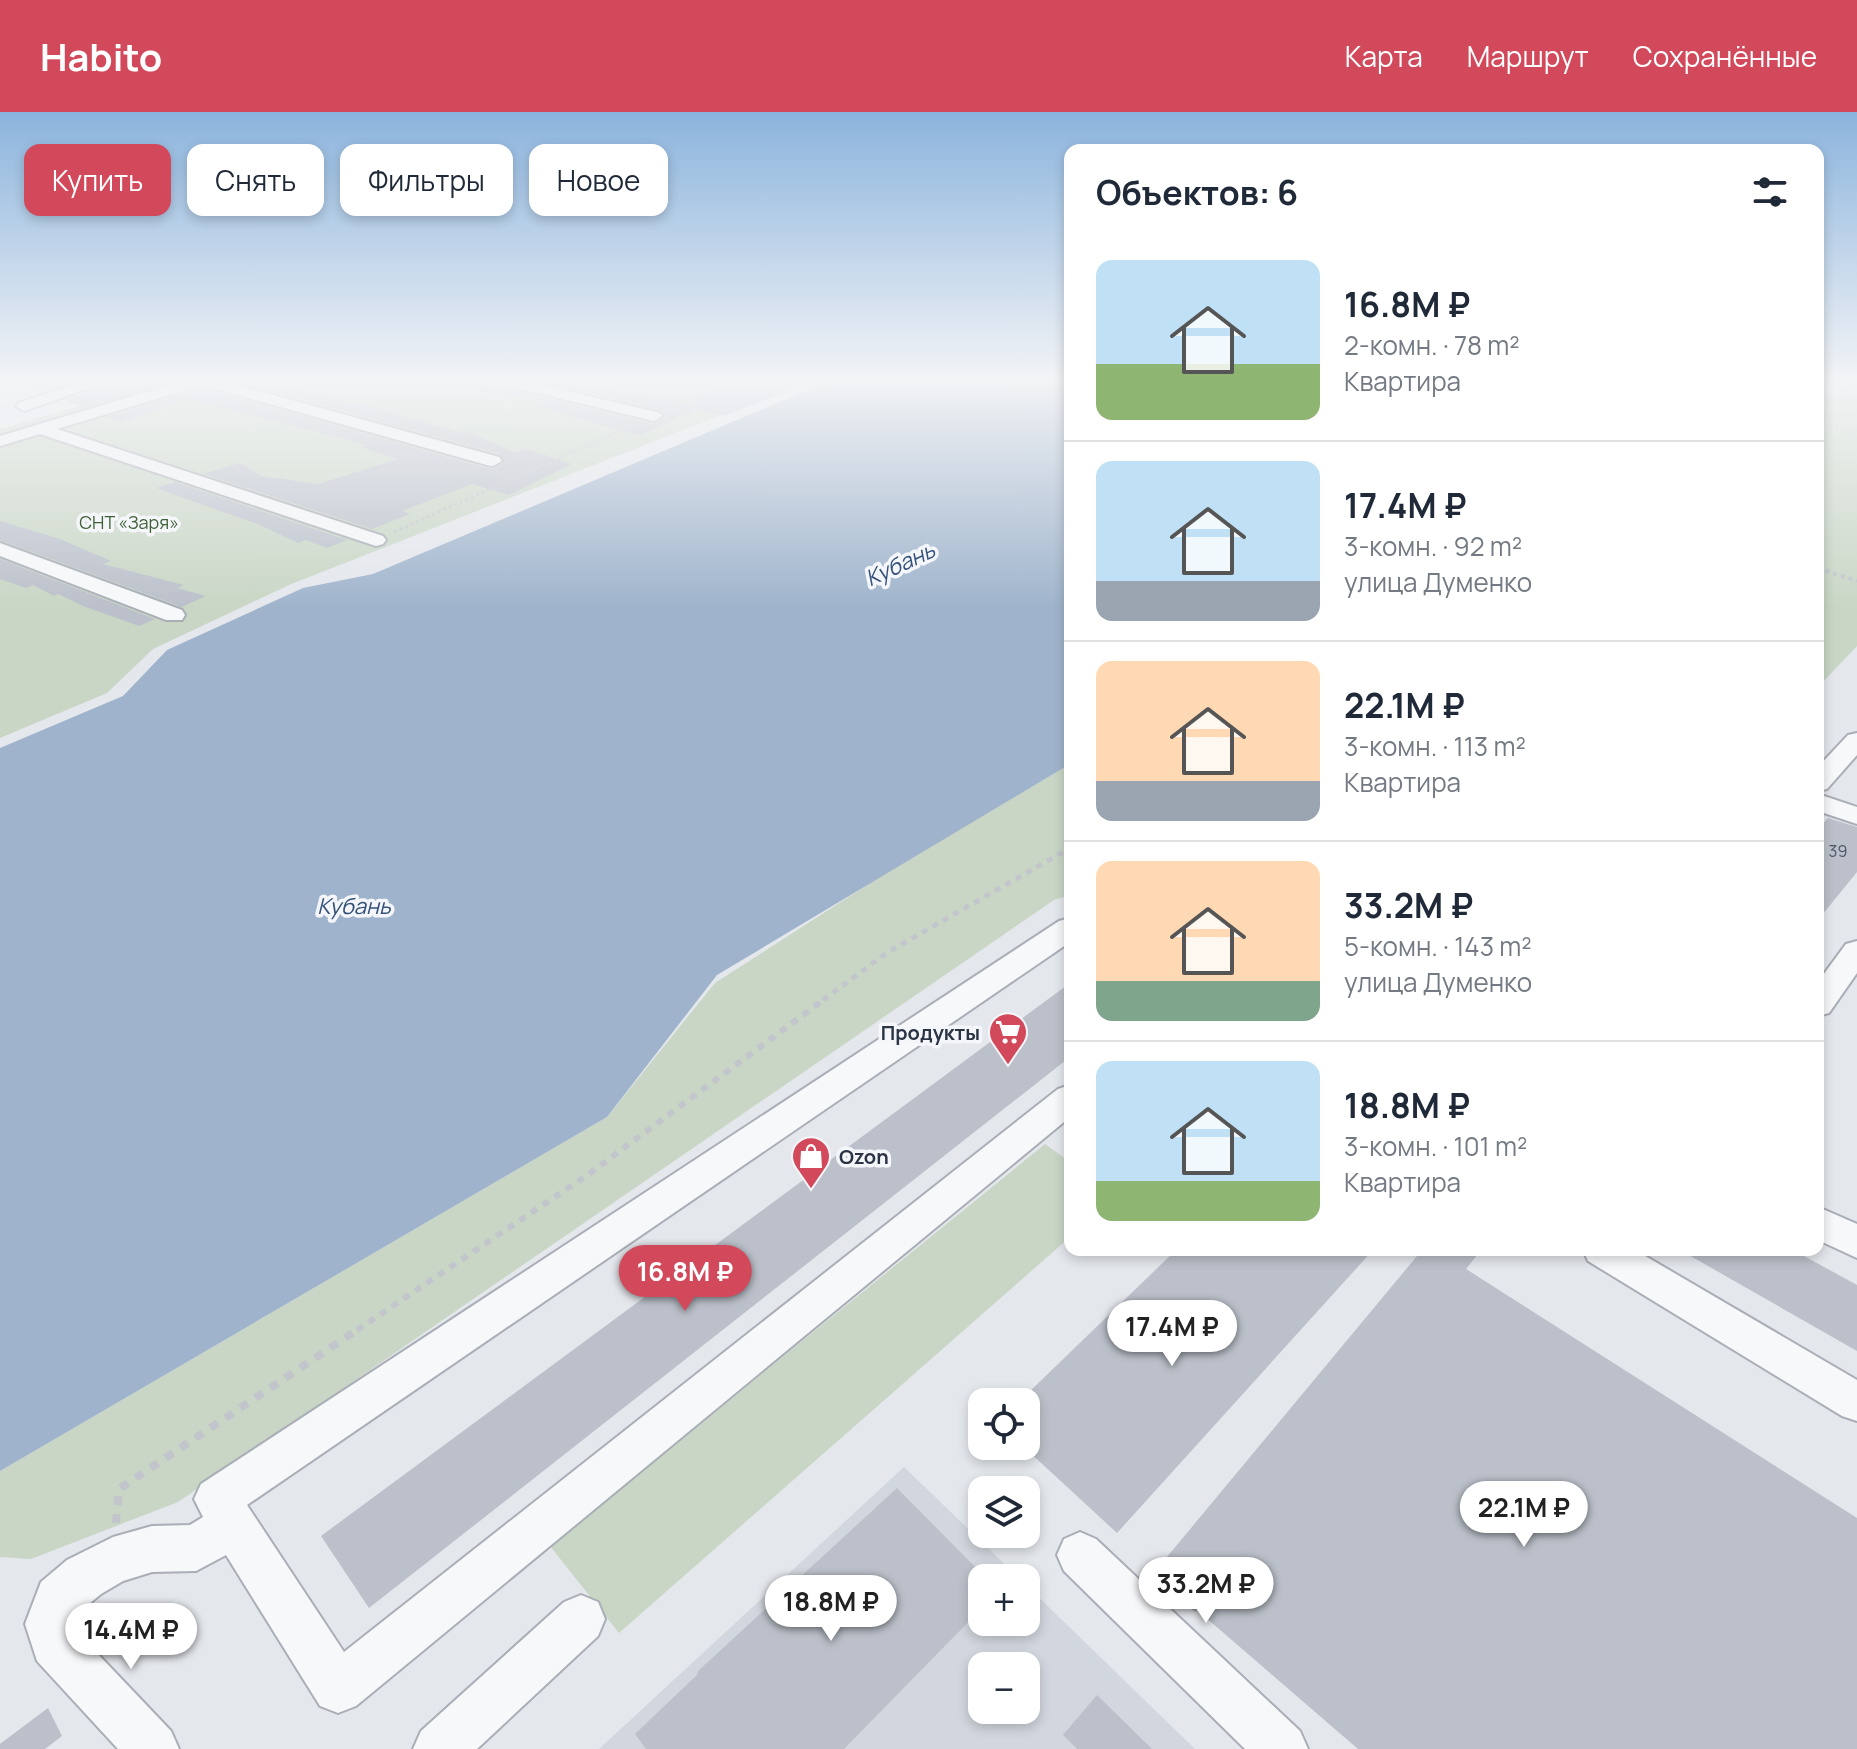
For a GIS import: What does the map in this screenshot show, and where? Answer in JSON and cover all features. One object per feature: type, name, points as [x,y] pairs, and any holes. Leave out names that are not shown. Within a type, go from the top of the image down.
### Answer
[{"type":"street","points":[[121,455],[376,540]]},
{"type":"street","points":[[473,455],[493,461]]},
{"type":"street","points":[[0,549],[174,615]]},
{"type":"street","points":[[1824,776],[1857,740]]},
{"type":"street","points":[[1824,804],[1857,816]]},
{"type":"street","points":[[1064,932],[217,1499],[338,1688],[1064,1103]]},
{"type":"street","points":[[1824,997],[1857,951]]},
{"type":"street","points":[[1824,1225],[1857,1242]]},
{"type":"street","points":[[1612,1256],[1857,1402]]},
{"type":"street","points":[[153,1749],[54,1644],[49,1624],[58,1599],[84,1577],[113,1560],[152,1549],[196,1548],[233,1524]]},
{"type":"street","points":[[1080,1555],[1282,1749]]},
{"type":"street","points":[[439,1749],[581,1619]]},
{"type":"path","points":[[376,540],[566,455]]},
{"type":"path","points":[[1824,570],[1857,581]]},
{"type":"path","points":[[113,1560],[119,1489],[586,1176],[888,952],[1064,851]]},
{"type":"shaded area","points":[[904,1467],[968,1529],[968,1548],[988,1548],[1004,1564],[968,1564],[968,1636],[1040,1636],[1040,1599],[1195,1749],[599,1749]]},
{"type":"green space","name":"СНТ «Заря»","points":[[0,455],[618,455],[289,585],[153,649],[107,693],[0,738]]},
{"type":"green space","points":[[1824,455],[1857,455],[1857,646],[1824,681]]},
{"type":"green space","points":[[1064,768],[1064,897],[1054,900],[178,1502],[31,1559],[0,1557],[0,1471],[607,1117],[715,983],[903,862]]},
{"type":"green space","points":[[1045,1144],[1064,1158],[1064,1242],[619,1633],[550,1546]]},
{"type":"water","name":"Кубань","points":[[653,455],[1064,455],[1064,768],[717,975],[607,1117],[0,1471],[0,748],[123,696],[167,650],[303,588],[373,574]]},
{"type":"building","points":[[387,455],[441,455],[494,469],[505,462],[501,455],[546,455],[572,464],[509,495],[472,484],[402,511],[410,514],[372,529],[203,474],[240,463],[261,476],[318,484],[398,459]]},
{"type":"building","points":[[175,482],[347,540],[327,548],[306,540],[298,543],[260,525],[156,488]]},
{"type":"building","points":[[0,521],[60,539],[111,561],[103,564],[184,585],[177,588],[206,596],[182,607],[0,540]]},
{"type":"building","points":[[0,559],[155,619],[139,626],[58,594],[54,596],[33,585],[26,588],[0,579]]},
{"type":"building","points":[[1828,818],[1857,827],[1857,872],[1824,913],[1824,822]]},
{"type":"building","points":[[1064,987],[1064,1062],[369,1608],[321,1536]]},
{"type":"building","points":[[1170,1256],[1368,1256],[1117,1533],[1038,1460],[1040,1388],[1033,1388]]},
{"type":"building","points":[[1417,1256],[1476,1256],[1466,1269],[1857,1518],[1857,1749],[1358,1749],[1152,1575]]},
{"type":"building","points":[[1691,1256],[1804,1256],[1857,1285],[1857,1351]]},
{"type":"building","points":[[897,1488],[972,1564],[968,1564],[968,1622],[844,1749],[646,1749],[635,1734],[697,1672]]},
{"type":"building","points":[[1097,1695],[1152,1749],[1077,1749],[1063,1735]]},
{"type":"building","points":[[48,1708],[62,1736],[45,1749],[0,1749],[0,1744]]},
{"type":"place","name":"Продукты","points":[[1008,1066]]},
{"type":"place","name":"Ozon","points":[[811,1190]]}]
